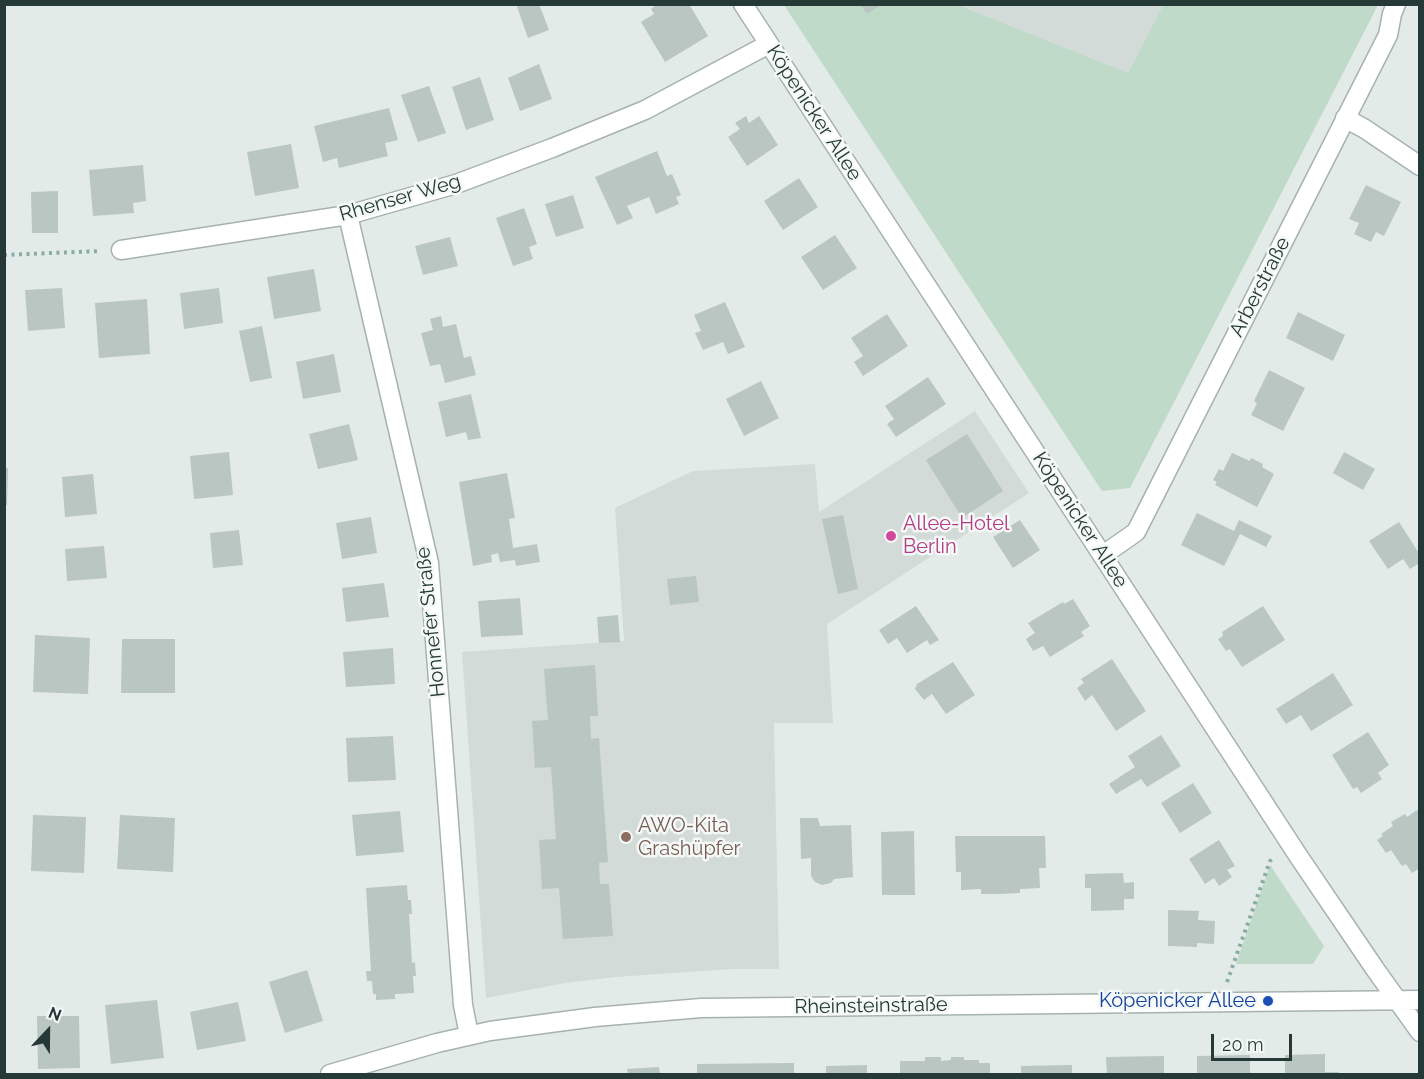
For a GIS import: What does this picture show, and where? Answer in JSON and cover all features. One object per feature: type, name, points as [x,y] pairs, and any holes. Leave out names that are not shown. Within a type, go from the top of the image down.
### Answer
[{"type":"street","name":"Köpenicker Allee","points":[[743,4],[1292,846],[1419,1032]]},
{"type":"street","name":"Arberstraße","points":[[1103,555],[1136,532],[1388,35],[1396,4]]},
{"type":"street","name":"Rhenser Weg","points":[[121,250],[348,215],[456,184],[645,110],[769,44]]},
{"type":"street","points":[[1345,118],[1419,166]]},
{"type":"street","name":"Honnefer Straße","points":[[348,215],[429,563],[463,1005],[469,1035]]},
{"type":"street","name":"Rheinsteinstraße","points":[[330,1074],[437,1043],[490,1031],[595,1017],[701,1008],[1419,1000]]},
{"type":"path","points":[[4,255],[121,250]]},
{"type":"path","points":[[1220,1001],[1270,861],[1292,846]]},
{"type":"shaded area","points":[[958,5],[1163,5],[1128,73]]},
{"type":"shaded area","name":"AWO-Kita Grashüpfer","points":[[975,411],[1029,493],[827,624],[833,723],[774,723],[779,969],[731,969],[616,977],[565,983],[486,998],[462,652],[624,641],[615,508],[693,471],[815,464],[819,512]]},
{"type":"green space","points":[[784,5],[958,5],[1128,73],[1163,5],[1378,5],[1130,488],[1102,491]]},
{"type":"green space","points":[[1270,865],[1324,946],[1313,964],[1236,964]]},
{"type":"building","points":[[516,4],[539,4],[549,30],[528,38]]},
{"type":"building","points":[[658,4],[689,4],[708,36],[665,62],[641,22],[654,14],[651,9]]},
{"type":"building","points":[[860,4],[878,4],[879,6],[867,14]]},
{"type":"building","points":[[539,64],[552,99],[520,111],[508,78]]},
{"type":"building","points":[[480,77],[494,120],[466,130],[452,87]]},
{"type":"building","points":[[429,86],[446,133],[418,142],[401,95]]},
{"type":"building","points":[[389,108],[398,140],[385,143],[388,156],[339,168],[337,158],[323,162],[314,126]]},
{"type":"building","points":[[746,116],[749,123],[759,116],[778,145],[747,166],[728,137],[740,129],[735,123]]},
{"type":"building","points":[[291,144],[299,188],[255,196],[247,152]]},
{"type":"building","points":[[657,151],[667,176],[672,174],[681,195],[676,197],[679,204],[656,214],[649,197],[627,206],[633,218],[617,225],[595,177]]},
{"type":"building","points":[[143,165],[146,201],[133,203],[134,213],[93,216],[89,170]]},
{"type":"building","points":[[799,178],[818,207],[783,230],[764,201]]},
{"type":"building","points":[[1366,185],[1401,202],[1384,236],[1376,232],[1371,242],[1354,234],[1359,223],[1349,219]]},
{"type":"building","points":[[58,191],[58,233],[32,233],[31,192]]},
{"type":"building","points":[[573,195],[584,228],[556,237],[545,204]]},
{"type":"building","points":[[524,208],[537,244],[529,247],[533,259],[513,266],[496,218]]},
{"type":"building","points":[[835,235],[857,268],[823,290],[801,257]]},
{"type":"building","points":[[450,237],[458,266],[423,275],[415,246]]},
{"type":"building","points":[[314,269],[321,311],[274,319],[267,277]]},
{"type":"building","points":[[62,288],[65,328],[28,331],[25,290]]},
{"type":"building","points":[[219,288],[223,323],[184,329],[180,293]]},
{"type":"building","points":[[147,299],[150,354],[99,358],[95,303]]},
{"type":"building","points":[[725,302],[745,347],[728,354],[723,342],[703,350],[695,333],[701,331],[694,315]]},
{"type":"building","points":[[1298,312],[1345,335],[1333,361],[1286,338]]},
{"type":"building","points":[[887,314],[908,346],[863,376],[854,362],[863,356],[851,338]]},
{"type":"building","points":[[441,316],[443,327],[456,324],[464,358],[471,356],[476,375],[445,383],[440,364],[430,366],[421,333],[433,330],[430,319]]},
{"type":"building","points":[[262,326],[272,378],[250,382],[239,331]]},
{"type":"building","points":[[334,354],[341,392],[303,399],[296,362]]},
{"type":"building","points":[[1269,370],[1305,388],[1283,431],[1251,415],[1257,403],[1254,401]]},
{"type":"building","points":[[928,377],[946,404],[896,437],[887,424],[894,419],[885,406]]},
{"type":"building","points":[[761,381],[779,418],[744,436],[726,399]]},
{"type":"building","points":[[471,394],[481,438],[468,440],[466,432],[446,437],[438,402]]},
{"type":"building","points":[[349,424],[358,460],[318,469],[309,434]]},
{"type":"building","points":[[967,434],[1003,491],[962,518],[926,460]]},
{"type":"building","points":[[229,452],[233,495],[194,499],[190,456]]},
{"type":"building","points":[[1344,452],[1375,469],[1363,490],[1333,473]]},
{"type":"building","points":[[1232,453],[1263,464],[1262,467],[1274,474],[1257,507],[1215,485],[1217,482],[1213,480],[1219,469],[1223,471]]},
{"type":"building","points":[[4,468],[8,468],[7,505],[4,505]]},
{"type":"building","points":[[507,473],[515,518],[509,519],[513,548],[537,544],[540,562],[516,566],[515,560],[500,562],[498,553],[491,555],[492,562],[473,566],[459,482]]},
{"type":"building","points":[[93,474],[97,514],[65,517],[62,477]]},
{"type":"building","points":[[1197,513],[1234,531],[1239,520],[1272,536],[1266,547],[1240,534],[1224,566],[1181,545]]},
{"type":"building","points":[[843,515],[858,589],[838,594],[822,519]]},
{"type":"building","points":[[371,517],[377,553],[342,559],[336,523]]},
{"type":"building","points":[[1020,520],[1040,550],[1013,568],[993,537]]},
{"type":"building","points":[[1399,522],[1420,555],[1420,563],[1410,569],[1403,559],[1388,569],[1369,541]]},
{"type":"building","points":[[239,530],[243,565],[213,568],[210,533]]},
{"type":"building","points":[[104,546],[107,578],[67,581],[65,549]]},
{"type":"building","points":[[696,576],[699,602],[670,605],[667,579]]},
{"type":"building","points":[[384,583],[389,617],[346,622],[342,588]]},
{"type":"building","points":[[520,598],[523,635],[481,637],[478,601]]},
{"type":"building","points":[[1073,599],[1090,626],[1081,632],[1084,636],[1050,657],[1043,646],[1033,651],[1026,639],[1035,633],[1028,623],[1063,602],[1064,604]]},
{"type":"building","points":[[916,606],[939,640],[930,645],[927,640],[907,653],[897,638],[888,644],[879,630]]},
{"type":"building","points":[[1263,606],[1285,640],[1242,667],[1230,649],[1226,651],[1218,639],[1223,636],[1222,632]]},
{"type":"building","points":[[618,615],[620,642],[599,643],[597,617]]},
{"type":"building","points":[[35,635],[90,638],[88,694],[33,692]]},
{"type":"building","points":[[122,639],[175,639],[175,693],[121,693]]},
{"type":"building","points":[[393,648],[395,684],[346,687],[343,652]]},
{"type":"building","points":[[1112,659],[1146,711],[1116,731],[1092,695],[1085,701],[1077,688],[1084,683],[1081,679]]},
{"type":"building","points":[[953,662],[975,695],[946,714],[932,694],[924,700],[915,689],[917,684]]},
{"type":"building","points":[[595,665],[598,716],[590,716],[591,739],[599,738],[608,862],[599,863],[600,884],[609,884],[613,936],[563,939],[559,888],[542,889],[539,840],[556,839],[551,767],[535,768],[532,721],[548,720],[544,669]]},
{"type":"building","points":[[1333,673],[1353,705],[1311,731],[1301,715],[1286,724],[1276,709]]},
{"type":"building","points":[[1368,732],[1389,765],[1378,773],[1382,779],[1361,793],[1357,787],[1353,789],[1332,755]]},
{"type":"building","points":[[1161,735],[1181,766],[1147,787],[1141,779],[1116,794],[1109,784],[1135,767],[1128,756]]},
{"type":"building","points":[[393,736],[396,780],[348,782],[346,738]]},
{"type":"building","points":[[1193,783],[1212,813],[1180,833],[1161,803]]},
{"type":"building","points":[[1417,810],[1420,814],[1420,868],[1412,873],[1406,864],[1402,866],[1391,850],[1386,853],[1377,840],[1383,836],[1381,834],[1393,826],[1391,822],[1405,814],[1407,817]]},
{"type":"building","points":[[400,811],[404,852],[356,856],[352,815]]},
{"type":"building","points":[[33,815],[86,817],[84,873],[31,871]]},
{"type":"building","points":[[120,815],[175,818],[173,872],[117,869]]},
{"type":"building","points":[[800,818],[818,818],[820,826],[851,825],[853,877],[834,879],[831,883],[822,885],[815,882],[811,876],[811,858],[801,859]]},
{"type":"building","points":[[914,831],[915,895],[882,895],[881,832]]},
{"type":"building","points":[[955,836],[1045,836],[1046,868],[1039,868],[1040,888],[1020,889],[1020,893],[1000,894],[981,894],[981,889],[961,890],[961,872],[956,872]]},
{"type":"building","points":[[1219,840],[1235,866],[1227,870],[1232,877],[1219,886],[1214,878],[1205,884],[1189,859]]},
{"type":"building","points":[[1123,873],[1124,883],[1134,882],[1134,899],[1124,899],[1124,910],[1091,911],[1091,888],[1085,888],[1085,874]]},
{"type":"building","points":[[407,885],[412,914],[409,914],[412,963],[415,962],[416,976],[413,976],[414,993],[395,994],[395,999],[376,1000],[372,981],[367,981],[366,971],[371,971],[366,888]]},
{"type":"building","points":[[1168,910],[1199,911],[1198,920],[1215,921],[1214,944],[1197,943],[1197,947],[1168,946]]},
{"type":"building","points":[[307,970],[323,1021],[285,1033],[269,982]]},
{"type":"building","points":[[157,1000],[164,1058],[111,1064],[105,1005]]},
{"type":"building","points":[[238,1002],[246,1041],[197,1050],[190,1012]]},
{"type":"building","points":[[37,1016],[79,1016],[80,1068],[38,1069]]},
{"type":"building","points":[[1325,1054],[1325,1072],[1339,1072],[1339,1074],[1285,1074],[1285,1055]]},
{"type":"building","points":[[1250,1055],[1250,1074],[1197,1074],[1197,1056]]},
{"type":"building","points":[[1164,1056],[1164,1074],[1107,1074],[1106,1057]]},
{"type":"building","points":[[925,1057],[941,1057],[941,1061],[951,1060],[951,1057],[979,1060],[979,1063],[990,1063],[990,1074],[900,1074],[900,1061],[925,1061]]},
{"type":"building","points":[[794,1063],[794,1074],[697,1074],[697,1064]]},
{"type":"building","points":[[867,1065],[867,1074],[826,1074],[826,1066]]},
{"type":"building","points":[[1072,1065],[1072,1074],[1021,1074],[1021,1066]]},
{"type":"building","points":[[659,1067],[660,1074],[628,1074],[627,1069]]},
{"type":"place","name":"Allee-Hotel Berlin","points":[[891,536]]},
{"type":"place","name":"AWO-Kita Grashüpfer","points":[[626,837]]},
{"type":"place","name":"Köpenicker Allee","points":[[1268,1001]]}]
